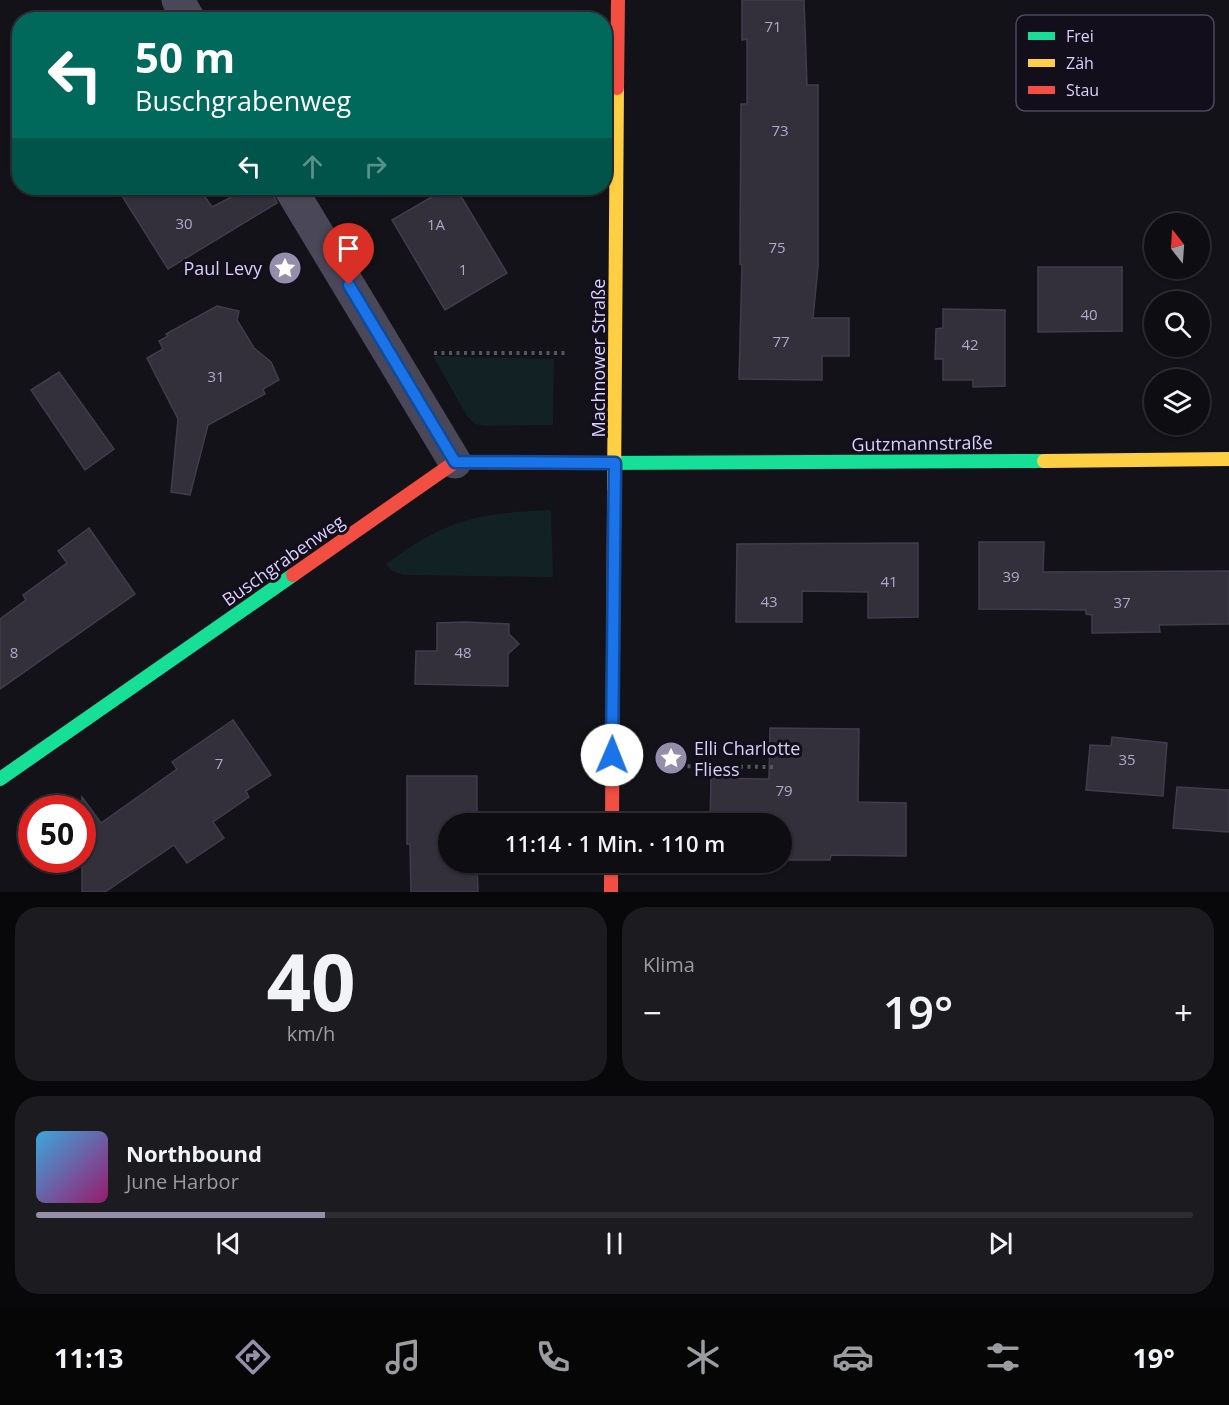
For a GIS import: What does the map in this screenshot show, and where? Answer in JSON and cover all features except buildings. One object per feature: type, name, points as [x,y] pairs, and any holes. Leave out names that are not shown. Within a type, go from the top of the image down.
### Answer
[{"type":"street","name":"Machnower Straße","points":[[612,813],[618,0]]},
{"type":"street","points":[[294,195],[455,462],[615,463]]},
{"type":"street","name":"Gutzmannstraße","points":[[615,463],[1229,459]]},
{"type":"street","name":"Buschgrabenweg","points":[[0,779],[455,462]]},
{"type":"street","points":[[611,873],[611,892]]},
{"type":"path","points":[[434,352],[565,353]]},
{"type":"path","points":[[664,766],[773,767]]},
{"type":"shaded area","points":[[433,356],[554,359],[553,425],[486,426],[475,424],[467,416]]},
{"type":"shaded area","points":[[551,510],[553,577],[404,575],[392,571],[386,564],[425,538],[462,522],[500,514]]},
{"type":"traffic: fast","points":[[595,463],[1044,461]]},
{"type":"traffic: fast","points":[[0,779],[293,575]]},
{"type":"traffic: slow","points":[[614,492],[617,88]]},
{"type":"traffic: slow","points":[[1044,461],[1229,459]]},
{"type":"traffic: jam","points":[[617,88],[618,0]]},
{"type":"traffic: jam","points":[[293,575],[455,462],[595,463]]},
{"type":"traffic: jam","points":[[612,813],[614,492]]},
{"type":"traffic: jam","points":[[611,873],[611,892]]},
{"type":"place","name":"Paul Levy","points":[[285,268]]},
{"type":"place","name":"Elli Charlotte Fliess","points":[[671,758]]},
{"type":"route","points":[[349,285],[455,462],[615,463],[612,755]]}]
